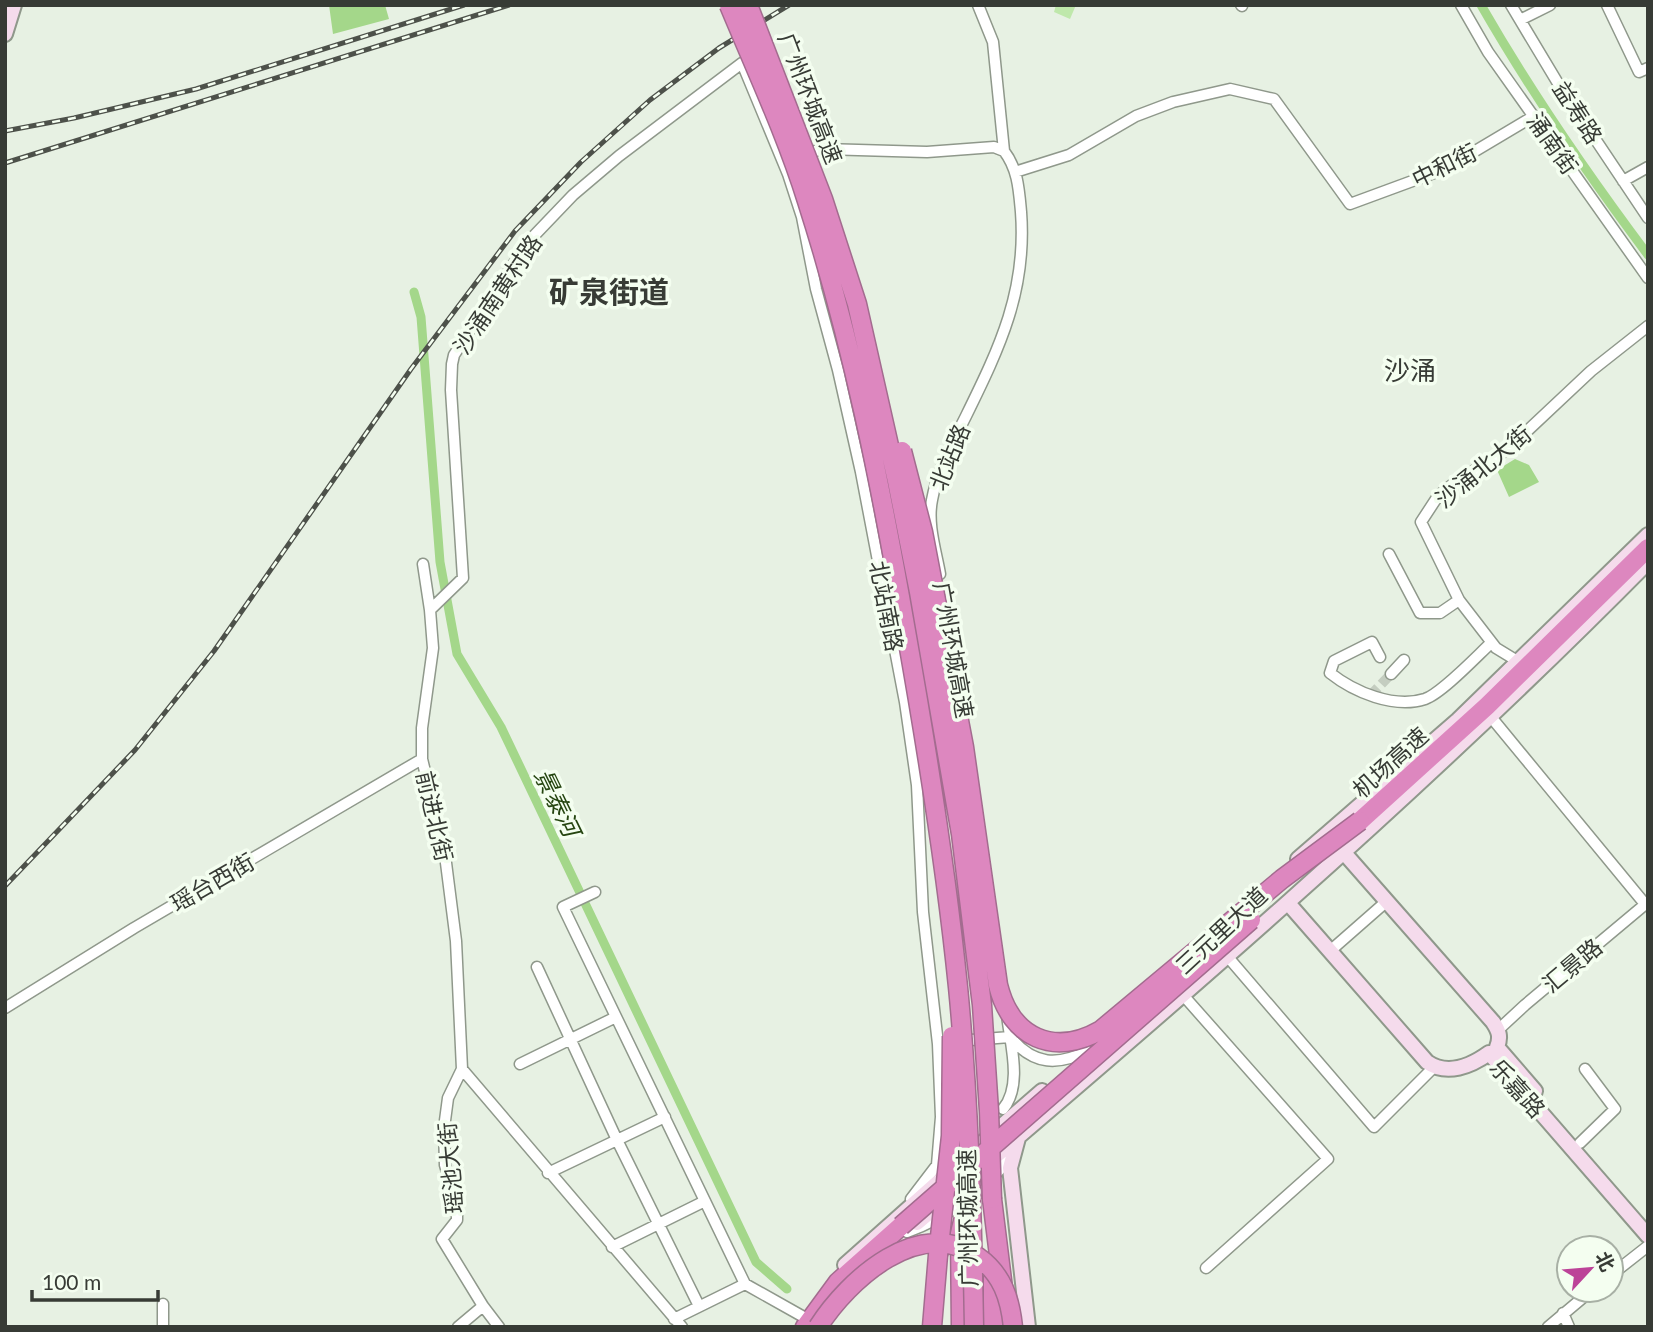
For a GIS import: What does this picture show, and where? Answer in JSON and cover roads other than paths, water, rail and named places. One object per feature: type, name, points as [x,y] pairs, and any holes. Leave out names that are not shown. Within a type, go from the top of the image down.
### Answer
[{"type":"highway","name":"广州环城高速","points":[[729,5],[796,167],[831,281],[853,367],[898,584],[947,890],[958,991],[968,1110],[974,1327]]},
{"type":"highway","name":"广州环城高速","points":[[748,5],[806,150],[857,304],[900,493],[961,834],[982,1005],[989,1111],[993,1327]]},
{"type":"highway","points":[[857,304],[904,457],[923,532],[970,779],[996,977],[1004,1005],[1017,1023],[1039,1039],[1059,1043],[1073,1042],[1094,1034],[1282,879],[1359,821]]},
{"type":"highway","name":"机场高速","points":[[1157,1003],[1495,699],[1648,548]]},
{"type":"highway","points":[[932,1327],[937,1255],[951,1136],[952,1007],[947,890]]},
{"type":"highway","points":[[801,1323],[860,1260],[1157,1003]]},
{"type":"highway","points":[[961,1327],[960,1233],[968,1202],[978,1179],[994,1158],[1101,1063],[1157,1003]]},
{"type":"highway","points":[[992,1199],[1007,1327]]},
{"type":"highway","points":[[818,1327],[839,1299],[878,1264],[909,1248],[937,1243],[964,1248],[991,1267],[1006,1292],[1013,1327]]},
{"type":"highway","points":[[937,1255],[943,1327]]},
{"type":"main road","points":[[7,31],[15,5]]},
{"type":"main road","name":"三元里大道","points":[[818,1327],[851,1283],[907,1232],[1183,995],[1344,852],[1359,821],[1436,739],[1648,535]]},
{"type":"main road","name":"三元里大道","points":[[801,1323],[835,1275],[901,1214],[1090,1050],[1326,833],[1359,821],[1491,717],[1648,562]]},
{"type":"main road","name":"乐嘉路","points":[[1326,833],[1498,1030],[1500,1041],[1493,1050],[1470,1065],[1460,1068],[1434,1067]]},
{"type":"main road","points":[[1288,903],[1420,1055],[1434,1067]]},
{"type":"main road","name":"乐嘉路","points":[[1493,1050],[1580,1143],[1648,1222]]},
{"type":"main road","name":"乐嘉路","points":[[1493,1050],[1648,1236]]},
{"type":"main road","points":[[1018,1138],[1010,1168],[1028,1327]]},
{"type":"street","points":[[782,158],[824,149],[927,152],[994,147],[1004,151],[993,42],[978,5]]},
{"type":"street","name":"涌南街","points":[[1461,5],[1488,52],[1648,278]]},
{"type":"street","name":"益寿路","points":[[1511,5],[1648,218]]},
{"type":"street","points":[[1520,20],[1550,5]]},
{"type":"street","points":[[1607,5],[1639,72],[1648,68]]},
{"type":"street","name":"北站南路","points":[[742,63],[782,158],[802,216],[818,298],[851,423],[909,721],[918,785],[923,912],[937,1042],[941,1117],[937,1165]]},
{"type":"street","name":"沙涌南黄村路","points":[[430,610],[463,578],[451,390],[454,355],[528,242],[573,195],[618,156],[742,63]]},
{"type":"street","name":"中和街","points":[[1015,172],[1069,155],[1136,116],[1172,102],[1230,89],[1274,99],[1350,204],[1445,169],[1534,116]]},
{"type":"street","name":"北站路","points":[[1003,1109],[1008,1103],[1013,1079],[1010,1037],[976,787],[931,517],[935,486],[958,431],[999,349],[1020,275],[1020,204],[1015,172],[1004,151]]},
{"type":"street","points":[[1623,181],[1648,167]]},
{"type":"street","name":"沙涌北大街","points":[[1518,662],[1496,649],[1459,600],[1421,522],[1438,496],[1508,449],[1591,371],[1648,326]]},
{"type":"street","points":[[1389,554],[1420,613],[1440,613],[1459,600]]},
{"type":"street","name":"前进北街","points":[[423,564],[430,610],[432,662],[422,728],[422,759],[451,888],[462,1069]]},
{"type":"street","points":[[1380,657],[1372,642],[1334,662],[1330,673],[1342,682],[1371,695],[1408,703],[1434,693],[1491,643]]},
{"type":"street","points":[[1391,674],[1404,660]]},
{"type":"street","points":[[1491,717],[1646,903]]},
{"type":"street","name":"瑶台西街","points":[[5,1008],[134,928],[422,759]]},
{"type":"street","points":[[595,892],[563,907],[745,1284],[801,1323]]},
{"type":"street","points":[[1330,951],[1387,901]]},
{"type":"street","name":"汇景路","points":[[1498,1030],[1646,903]]},
{"type":"street","points":[[1227,956],[1374,1127],[1434,1067]]},
{"type":"street","points":[[537,967],[617,1140],[699,1306]]},
{"type":"street","points":[[1183,995],[1328,1159],[1206,1268]]},
{"type":"street","points":[[520,1064],[616,1017]]},
{"type":"street","points":[[937,1042],[1010,1037],[1022,1050],[1045,1061],[1069,1060],[1090,1050]]},
{"type":"street","points":[[462,1069],[678,1323],[699,1306],[745,1284]]},
{"type":"street","name":"瑶池大街","points":[[462,1069],[448,1098],[444,1128],[445,1165],[457,1207],[457,1220],[442,1239],[482,1306]]},
{"type":"street","points":[[1580,1143],[1615,1110],[1585,1069]]},
{"type":"street","points":[[901,1214],[937,1165],[966,1137],[1003,1109],[1044,1090]]},
{"type":"street","points":[[548,1173],[665,1117]]},
{"type":"street","points":[[611,1247],[705,1201]]},
{"type":"street","points":[[1625,1264],[1648,1246]]},
{"type":"street","points":[[163,1304],[163,1327]]},
{"type":"street","points":[[1548,1327],[1574,1304]]},
{"type":"street","points":[[458,1327],[482,1306],[499,1327]]},
{"type":"street","points":[[1563,1313],[1569,1327]]},
{"type":"waterway","points":[[1481,5],[1561,133],[1648,255]]},
{"type":"waterway","name":"景泰河","points":[[414,292],[421,317],[440,562],[457,654],[501,727],[756,1262],[787,1289]]},
{"type":"tunnel","points":[[1371,695],[1391,674]]},
{"type":"railway","points":[[5,131],[74,118],[196,89],[464,5]]},
{"type":"railway","points":[[5,163],[509,5]]},
{"type":"railway","points":[[5,886],[135,750],[214,651],[411,369],[515,231],[581,162],[650,100],[719,48],[789,5]]},
{"type":"district","name":"矿泉街道","points":[[609,291]]},
{"type":"district","name":"沙涌","points":[[1410,370]]}]
